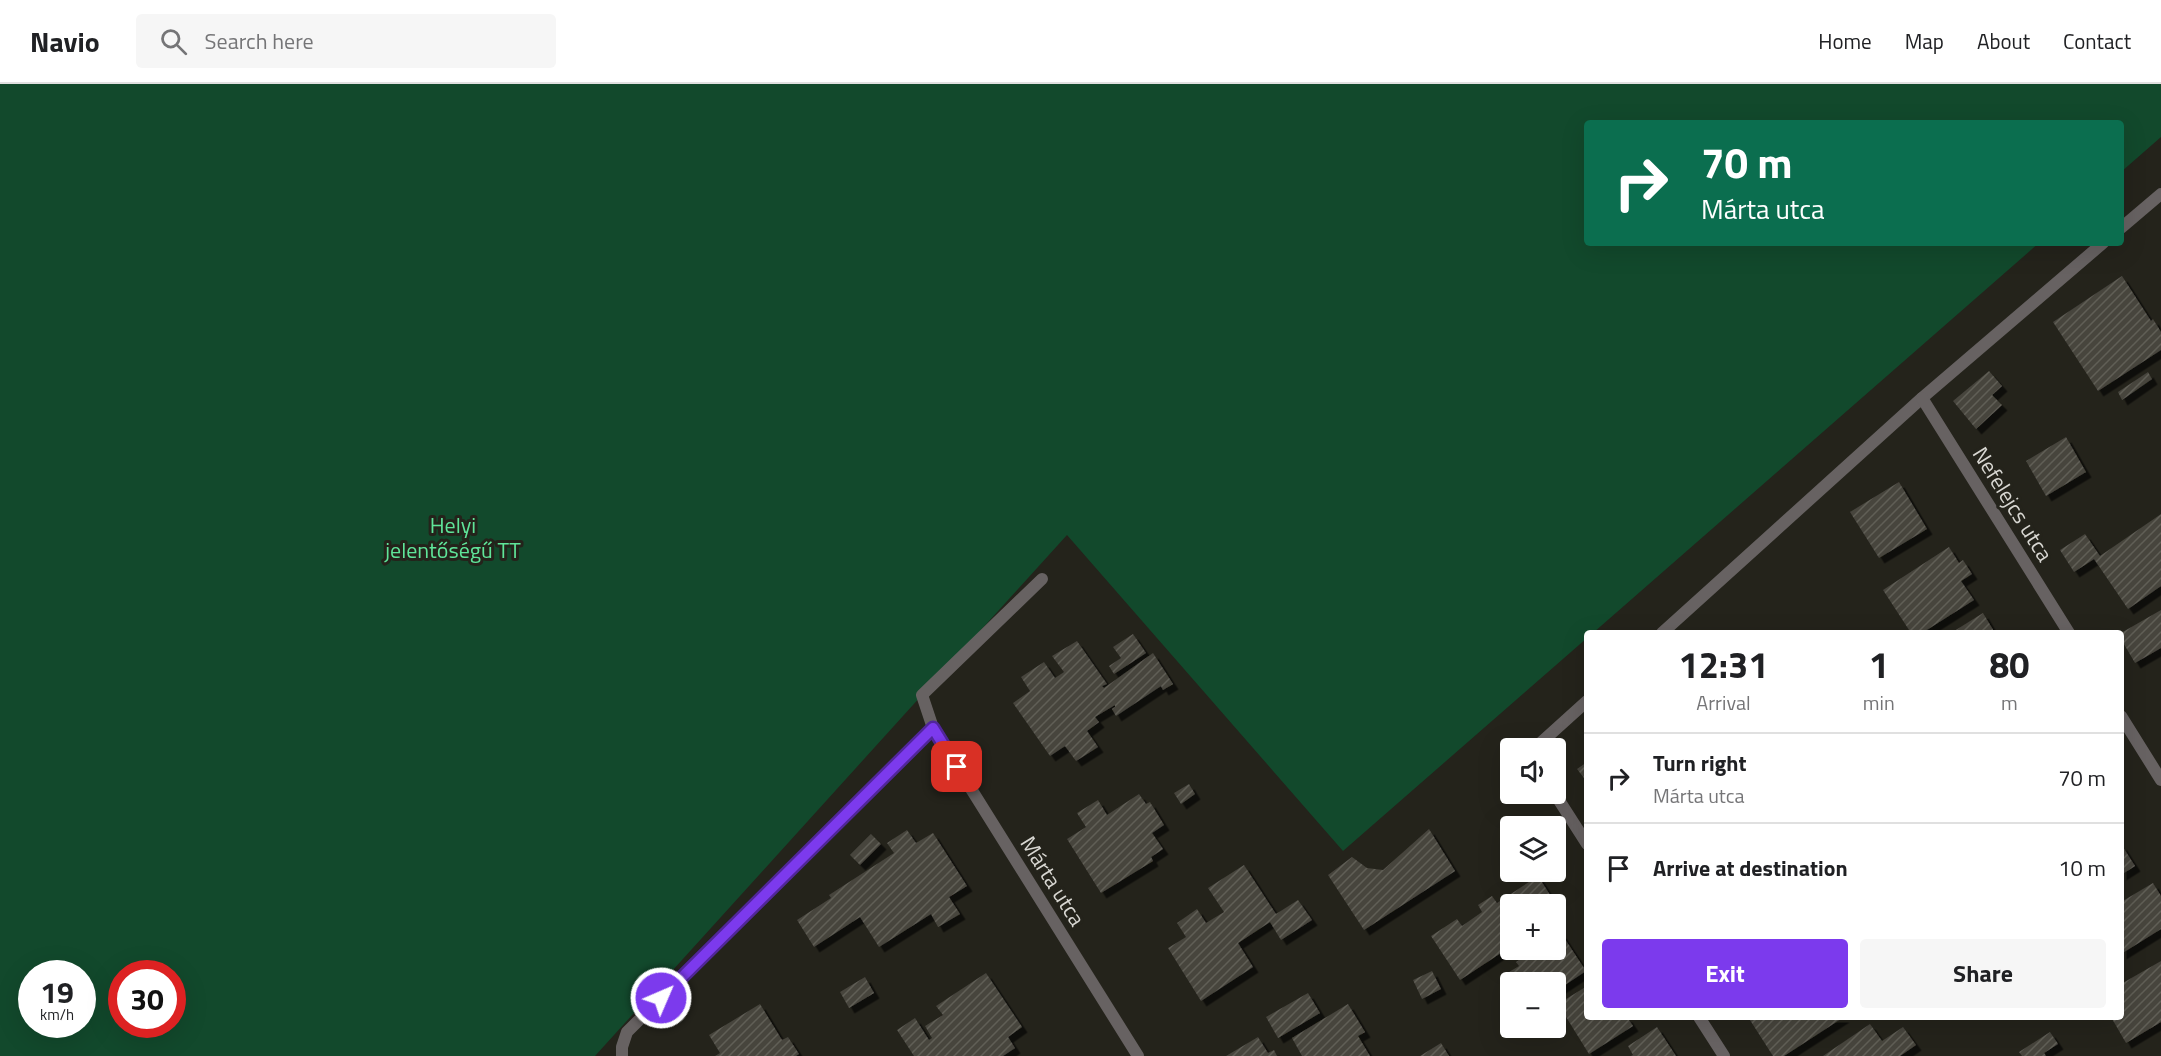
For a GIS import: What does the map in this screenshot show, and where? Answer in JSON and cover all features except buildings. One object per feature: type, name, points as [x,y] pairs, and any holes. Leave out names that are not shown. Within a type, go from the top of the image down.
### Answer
[{"type":"street","points":[[2124,225],[2161,194]]},
{"type":"street","points":[[1665,630],[1922,398],[2099,246]]},
{"type":"street","name":"Nefelejcs utca","points":[[1922,398],[2067,630]]},
{"type":"street","name":"Márta utca","points":[[1042,579],[922,695],[933,728],[1138,1056]]},
{"type":"street","points":[[1546,738],[1584,704]]},
{"type":"street","points":[[2124,721],[2161,780]]},
{"type":"street","points":[[622,1056],[622,1047],[627,1032],[933,728]]},
{"type":"street","points":[[1561,804],[1584,839]]},
{"type":"street","points":[[1701,1020],[1724,1056]]},
{"type":"green space","name":"Helyi jelentőségű TT","points":[[0,84],[2161,84],[2161,137],[2124,169],[2124,120],[1584,120],[1584,246],[2036,246],[1596,630],[1584,630],[1584,641],[1343,851],[1067,535],[595,1056],[0,1056]]},
{"type":"route","points":[[661,998],[933,728],[957,767]]}]
